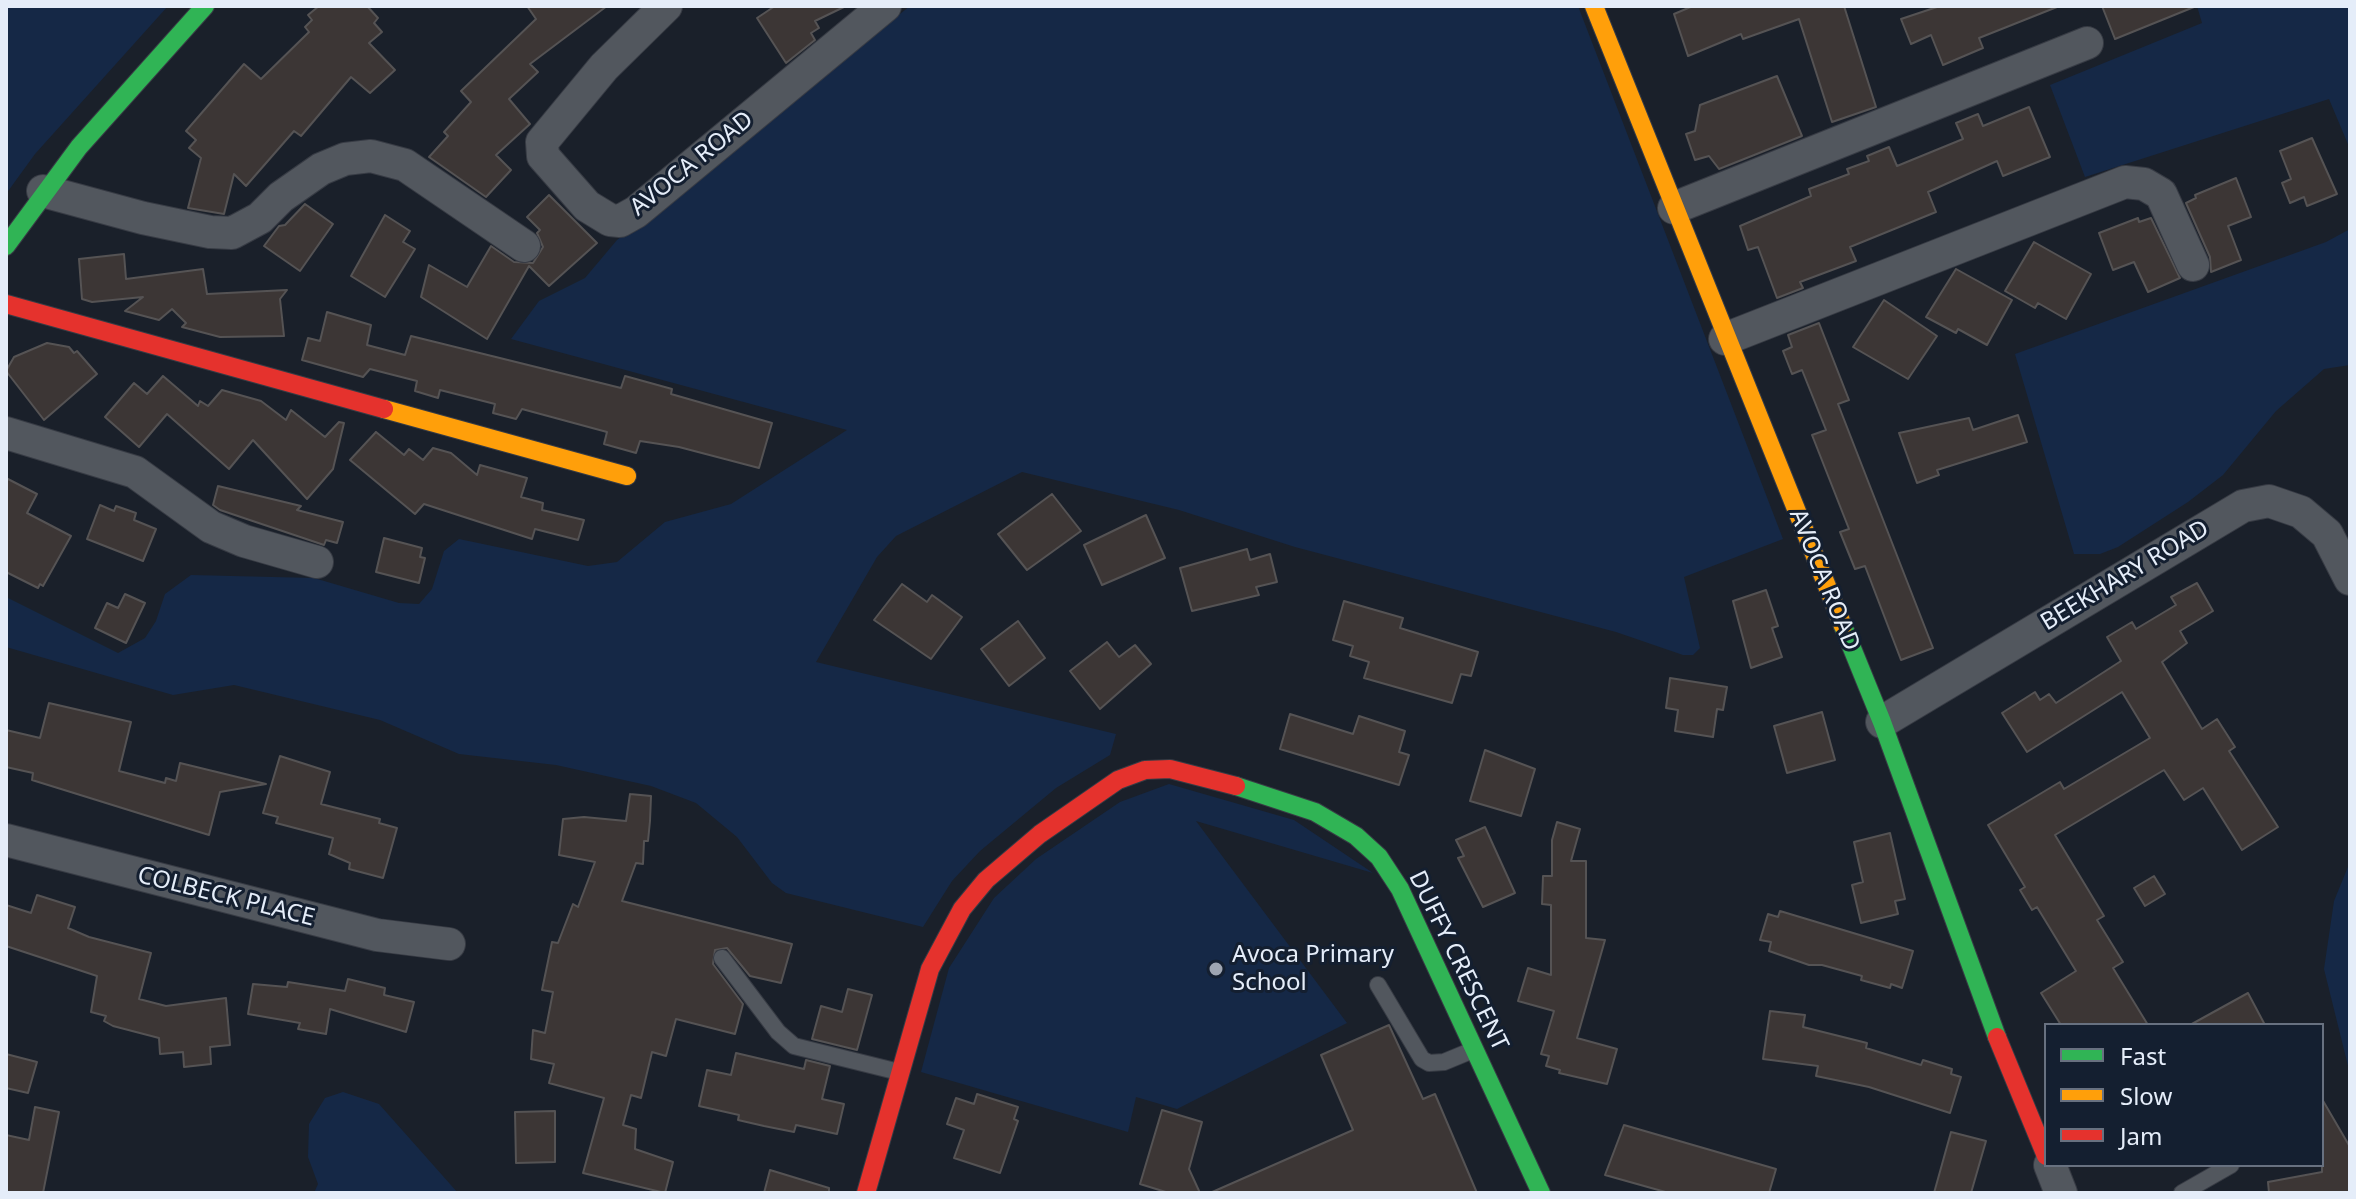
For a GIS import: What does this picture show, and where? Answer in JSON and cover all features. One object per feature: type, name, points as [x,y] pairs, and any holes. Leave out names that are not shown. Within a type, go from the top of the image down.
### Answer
[{"type":"street","points":[[6,246],[43,191],[205,6]]},
{"type":"street","name":"AVOCA ROAD","points":[[666,6],[604,67],[542,142],[543,156],[587,206],[610,220],[620,221],[636,212],[885,6]]},
{"type":"street","name":"AVOCA ROAD","points":[[1594,6],[1725,339],[1882,722],[1998,1039],[2044,1151]]},
{"type":"street","points":[[1674,208],[2087,43]]},
{"type":"street","points":[[43,191],[157,221],[210,232],[232,233],[260,218],[281,197],[321,169],[345,159],[371,156],[405,165],[524,246]]},
{"type":"street","points":[[1725,339],[2125,182],[2144,184],[2161,194],[2193,265]]},
{"type":"street","points":[[6,304],[627,476]]},
{"type":"street","points":[[6,433],[135,472],[211,527],[244,541],[317,562]]},
{"type":"street","name":"BEEKHARY ROAD","points":[[1882,722],[2243,506],[2269,501],[2301,512],[2327,534],[2350,579]]},
{"type":"street","name":"DUFFY CRESCENT","points":[[866,1193],[930,969],[962,909],[986,880],[1040,834],[1118,780],[1145,770],[1170,769],[1240,786],[1315,812],[1368,847],[1400,889],[1541,1193]]},
{"type":"street","name":"COLBECK PLACE","points":[[6,840],[377,935],[449,944]]},
{"type":"street","points":[[2051,1167],[2061,1193]]},
{"type":"lane","points":[[722,958],[778,1032],[794,1046],[901,1072]]},
{"type":"lane","points":[[1378,985],[1422,1059],[1434,1064],[1475,1050]]},
{"type":"lane","points":[[2182,1193],[2228,1167]]},
{"type":"shaded area","points":[[6,6],[168,6],[35,154],[6,194]]},
{"type":"shaded area","points":[[910,6],[1578,6],[1783,539],[1684,577],[1700,648],[1693,655],[1683,655],[1616,632],[1295,547],[1179,510],[1022,472],[896,536],[877,557],[816,662],[1116,734],[1110,755],[1056,788],[980,851],[952,881],[923,927],[786,893],[772,883],[737,837],[696,803],[651,786],[556,765],[459,754],[380,720],[234,685],[173,695],[6,647],[6,597],[118,653],[145,638],[156,621],[165,594],[191,575],[314,578],[399,603],[419,604],[432,589],[444,551],[459,539],[588,566],[617,562],[665,522],[731,504],[847,430],[511,339],[539,301],[585,278],[617,240]]},
{"type":"shaded area","points":[[2197,6],[2350,6],[2350,149],[2329,99],[2085,177],[2050,85],[2202,23]]},
{"type":"shaded area","points":[[2350,229],[2350,365],[2324,369],[2276,411],[2223,475],[2188,502],[2118,547],[2100,554],[2074,554],[2015,354],[2326,242]]},
{"type":"shaded area","points":[[1169,784],[1294,820],[1373,873],[1196,821],[1347,1023],[1177,1109],[1136,1097],[1128,1132],[921,1072],[949,968],[994,898],[1036,859],[1120,802]]},
{"type":"shaded area","points":[[2350,862],[2350,1074],[2324,969],[2334,901]]},
{"type":"shaded area","points":[[343,1092],[379,1104],[458,1193],[314,1193],[318,1184],[308,1157],[309,1124],[325,1098]]},
{"type":"building","points":[[319,6],[367,6],[378,18],[374,23],[382,32],[369,43],[395,70],[370,93],[351,77],[301,136],[294,131],[246,186],[234,174],[224,214],[188,208],[201,158],[189,148],[196,140],[186,131],[244,64],[261,79],[309,32],[305,27],[312,20],[308,15]]},
{"type":"building","points":[[527,6],[607,6],[530,64],[538,72],[509,99],[530,124],[496,155],[511,170],[486,197],[429,157],[448,136],[444,132],[471,102],[461,91],[536,19]]},
{"type":"building","points":[[775,6],[846,6],[815,21],[819,28],[811,33],[815,40],[786,63],[757,18]]},
{"type":"building","points":[[1693,6],[1844,6],[1876,107],[1832,122],[1799,19],[1743,39],[1741,34],[1688,56],[1674,14]]},
{"type":"building","points":[[1940,6],[2057,7],[1979,38],[1983,48],[1943,65],[1931,35],[1911,44],[1901,19]]},
{"type":"building","points":[[2102,6],[2194,6],[2194,7],[2115,39]]},
{"type":"building","points":[[1777,76],[1802,136],[1719,169],[1709,156],[1695,160],[1686,134],[1695,131],[1700,105]]},
{"type":"building","points":[[2029,107],[2050,157],[2003,176],[1997,161],[1928,192],[1936,212],[1850,247],[1856,261],[1800,282],[1803,288],[1777,298],[1758,247],[1748,250],[1740,226],[1811,196],[1809,189],[1849,174],[1847,169],[1869,161],[1867,156],[1889,147],[1897,166],[1963,139],[1956,123],[1978,114],[1983,126]]},
{"type":"building","points":[[2312,138],[2337,194],[2307,206],[2304,197],[2290,203],[2282,183],[2291,179],[2280,151]]},
{"type":"building","points":[[2236,178],[2251,217],[2228,226],[2241,260],[2211,272],[2210,257],[2186,203],[2196,198],[2195,195]]},
{"type":"building","points":[[549,195],[597,243],[549,286],[529,266],[487,339],[421,297],[429,265],[467,287],[491,246],[514,262],[533,263],[543,247],[537,233],[540,230],[527,217]]},
{"type":"building","points":[[305,204],[333,224],[300,271],[264,246],[279,226],[285,225]]},
{"type":"building","points":[[385,215],[410,231],[403,242],[415,249],[385,297],[351,276]]},
{"type":"building","points":[[2138,218],[2139,222],[2151,218],[2180,278],[2148,292],[2134,262],[2113,270],[2099,233]]},
{"type":"building","points":[[2034,242],[2091,274],[2066,319],[2038,303],[2035,308],[2005,291]]},
{"type":"building","points":[[124,254],[126,279],[203,269],[207,294],[287,290],[280,299],[284,336],[220,337],[182,327],[186,323],[172,309],[159,320],[125,311],[143,297],[92,302],[82,299],[79,259]]},
{"type":"building","points":[[1956,269],[2012,300],[1987,345],[1958,329],[1956,333],[1926,317]]},
{"type":"building","points":[[1884,300],[1937,336],[1908,379],[1853,347]]},
{"type":"building","points":[[327,312],[371,325],[367,345],[405,355],[411,336],[621,388],[625,376],[672,389],[671,394],[772,423],[759,468],[679,447],[640,441],[636,453],[604,444],[607,432],[522,409],[516,419],[493,413],[495,404],[440,390],[438,398],[415,391],[417,381],[370,369],[363,377],[302,360],[308,338],[320,341]]},
{"type":"building","points":[[1819,323],[1849,400],[1838,404],[1933,648],[1901,660],[1865,566],[1855,569],[1840,532],[1849,529],[1812,435],[1826,430],[1802,370],[1792,374],[1783,351],[1792,347],[1788,335]]},
{"type":"building","points":[[47,343],[69,347],[74,353],[77,351],[97,374],[44,420],[6,371],[14,357]]},
{"type":"building","points":[[163,376],[198,406],[200,401],[208,406],[222,390],[261,401],[286,420],[291,410],[325,437],[339,422],[344,423],[333,469],[307,499],[253,440],[229,469],[167,414],[139,447],[105,417],[134,383],[147,394]]},
{"type":"building","points":[[2018,415],[2027,442],[1937,470],[1939,475],[1917,483],[1899,433],[1969,418],[1973,430]]},
{"type":"building","points":[[376,432],[404,455],[409,449],[423,460],[433,448],[451,453],[477,475],[480,465],[527,478],[521,497],[543,503],[542,510],[584,520],[578,540],[535,529],[532,539],[424,504],[415,514],[350,460]]},
{"type":"building","points":[[6,478],[37,494],[27,513],[71,536],[43,586],[40,584],[38,588],[6,572]]},
{"type":"building","points":[[218,486],[301,506],[297,510],[343,522],[337,543],[326,540],[324,545],[220,510],[213,505]]},
{"type":"building","points":[[1052,494],[1081,531],[1027,570],[998,534]]},
{"type":"building","points":[[100,505],[114,511],[116,506],[136,513],[134,520],[156,529],[143,561],[87,539]]},
{"type":"building","points":[[1146,515],[1165,558],[1102,585],[1084,545]]},
{"type":"building","points":[[384,538],[422,548],[420,557],[425,558],[419,583],[376,572]]},
{"type":"building","points":[[1247,549],[1250,560],[1270,554],[1277,582],[1256,587],[1259,595],[1192,611],[1180,568]]},
{"type":"building","points":[[2197,583],[2213,611],[2180,631],[2187,643],[2162,662],[2202,729],[2217,719],[2235,747],[2229,751],[2278,827],[2242,850],[2203,788],[2184,800],[2164,770],[2055,835],[2104,916],[2097,920],[2123,962],[2113,968],[2147,1023],[2060,1023],[2041,993],[2076,971],[2037,907],[2032,910],[2020,890],[2025,887],[1988,825],[2060,782],[2064,789],[2150,738],[2122,692],[2027,752],[2002,713],[2035,692],[2040,700],[2049,694],[2056,703],[2121,661],[2107,637],[2132,622],[2136,629],[2176,605],[2171,597]]},
{"type":"building","points":[[902,584],[927,602],[932,595],[962,617],[931,659],[874,620]]},
{"type":"building","points":[[1766,590],[1778,626],[1772,628],[1782,657],[1751,668],[1733,601]]},
{"type":"building","points":[[125,594],[145,603],[126,643],[95,628],[107,603],[118,608]]},
{"type":"building","points":[[1344,601],[1403,618],[1400,628],[1478,652],[1471,676],[1461,674],[1452,703],[1364,678],[1369,662],[1350,656],[1353,646],[1333,640]]},
{"type":"building","points":[[1018,621],[1045,658],[1009,686],[981,649]]},
{"type":"building","points":[[1107,642],[1119,657],[1135,645],[1151,664],[1100,709],[1070,671]]},
{"type":"building","points":[[1670,678],[1727,687],[1723,710],[1717,709],[1713,737],[1675,731],[1678,710],[1666,708]]},
{"type":"building","points":[[49,703],[131,722],[119,771],[165,783],[166,778],[176,781],[180,763],[266,784],[220,792],[209,835],[32,780],[33,773],[6,767],[6,730],[40,738]]},
{"type":"building","points":[[1822,712],[1835,760],[1787,773],[1774,726]]},
{"type":"building","points":[[1290,714],[1353,734],[1359,716],[1405,731],[1399,752],[1409,755],[1399,785],[1280,749]]},
{"type":"building","points":[[1485,750],[1535,769],[1521,816],[1470,801]]},
{"type":"building","points":[[280,756],[330,772],[321,804],[380,819],[379,823],[397,828],[383,878],[349,869],[350,863],[329,854],[333,838],[276,823],[278,817],[263,813]]},
{"type":"building","points":[[630,794],[651,796],[650,821],[648,841],[644,841],[643,864],[636,863],[622,901],[792,944],[781,983],[750,976],[727,948],[715,950],[713,964],[743,1004],[735,1034],[676,1019],[666,1056],[652,1052],[641,1098],[631,1095],[623,1125],[636,1129],[635,1149],[673,1162],[665,1193],[583,1173],[604,1098],[549,1083],[554,1064],[531,1059],[533,1030],[545,1033],[553,992],[542,990],[552,942],[558,943],[573,904],[578,907],[595,862],[559,855],[563,819],[584,817],[626,821]]},
{"type":"building","points":[[1557,822],[1580,829],[1571,861],[1586,861],[1586,938],[1605,940],[1577,1038],[1617,1049],[1607,1084],[1559,1073],[1560,1070],[1546,1066],[1549,1056],[1541,1054],[1554,1011],[1518,1001],[1528,968],[1551,975],[1551,905],[1542,904],[1543,876],[1552,876],[1552,840]]},
{"type":"building","points":[[1485,827],[1515,893],[1483,907],[1458,858],[1464,856],[1456,840]]},
{"type":"building","points":[[1890,833],[1905,899],[1895,901],[1898,914],[1861,923],[1852,885],[1863,882],[1854,842]]},
{"type":"building","points":[[2154,876],[2165,894],[2145,906],[2134,888]]},
{"type":"building","points":[[37,895],[75,907],[68,928],[89,937],[151,953],[139,999],[166,1006],[226,998],[230,1045],[210,1047],[211,1064],[184,1067],[183,1052],[160,1054],[159,1038],[113,1026],[104,1021],[106,1016],[91,1012],[97,976],[6,946],[6,905],[31,913]]},
{"type":"building","points":[[1780,911],[1913,951],[1902,988],[1861,980],[1862,976],[1822,965],[1809,965],[1769,951],[1771,942],[1760,940],[1768,914],[1778,917]]},
{"type":"building","points":[[348,979],[385,988],[384,995],[414,1002],[406,1032],[330,1009],[326,1034],[298,1029],[300,1023],[248,1014],[253,984],[287,987],[288,982],[345,991]]},
{"type":"building","points":[[848,989],[872,995],[857,1050],[812,1039],[821,1006],[842,1012]]},
{"type":"building","points":[[2248,993],[2264,1023],[2194,1023]]},
{"type":"building","points":[[1770,1011],[1805,1015],[1803,1027],[1867,1043],[1866,1048],[1921,1065],[1923,1060],[1952,1069],[1951,1074],[1961,1077],[1950,1113],[1869,1087],[1816,1076],[1818,1066],[1763,1059]]},
{"type":"building","points":[[1389,1025],[1423,1099],[1435,1094],[1477,1193],[1210,1193],[1353,1130],[1321,1055]]},
{"type":"building","points":[[736,1053],[804,1069],[806,1060],[830,1066],[822,1099],[844,1104],[837,1134],[796,1125],[794,1132],[764,1126],[738,1120],[739,1115],[699,1106],[707,1070],[731,1075]]},
{"type":"building","points":[[6,1054],[37,1062],[28,1093],[6,1088]]},
{"type":"building","points":[[977,1094],[1018,1107],[1014,1119],[1018,1121],[1000,1173],[954,1158],[964,1130],[947,1124],[956,1098],[974,1104]]},
{"type":"building","points":[[2324,1102],[2350,1147],[2350,1193],[2269,1193],[2268,1182],[2322,1172]]},
{"type":"building","points":[[35,1107],[59,1112],[43,1193],[6,1193],[6,1135],[29,1140]]},
{"type":"building","points":[[1162,1110],[1202,1122],[1189,1169],[1200,1193],[1169,1193],[1140,1184]]},
{"type":"building","points":[[555,1111],[555,1162],[516,1163],[515,1112]]},
{"type":"building","points":[[1624,1125],[1776,1169],[1769,1193],[1669,1193],[1605,1175]]},
{"type":"building","points":[[1951,1132],[1986,1141],[1971,1193],[1934,1193]]},
{"type":"building","points":[[770,1170],[829,1188],[829,1193],[764,1193]]},
{"type":"traffic: fast","points":[[6,246],[79,147],[205,6]]},
{"type":"traffic: fast","points":[[1843,626],[1882,722],[1997,1037]]},
{"type":"traffic: fast","points":[[1236,786],[1315,812],[1356,836],[1379,857],[1400,889],[1541,1193]]},
{"type":"traffic: slow","points":[[1594,6],[1843,626]]},
{"type":"traffic: slow","points":[[384,409],[627,476]]},
{"type":"traffic: jam","points":[[6,304],[384,409]]},
{"type":"traffic: jam","points":[[866,1193],[930,969],[962,909],[986,880],[1040,834],[1118,780],[1145,770],[1170,769],[1236,786]]},
{"type":"traffic: jam","points":[[1997,1037],[2044,1151]]},
{"type":"place","name":"Avoca Primary School","points":[[1216,969]]}]
